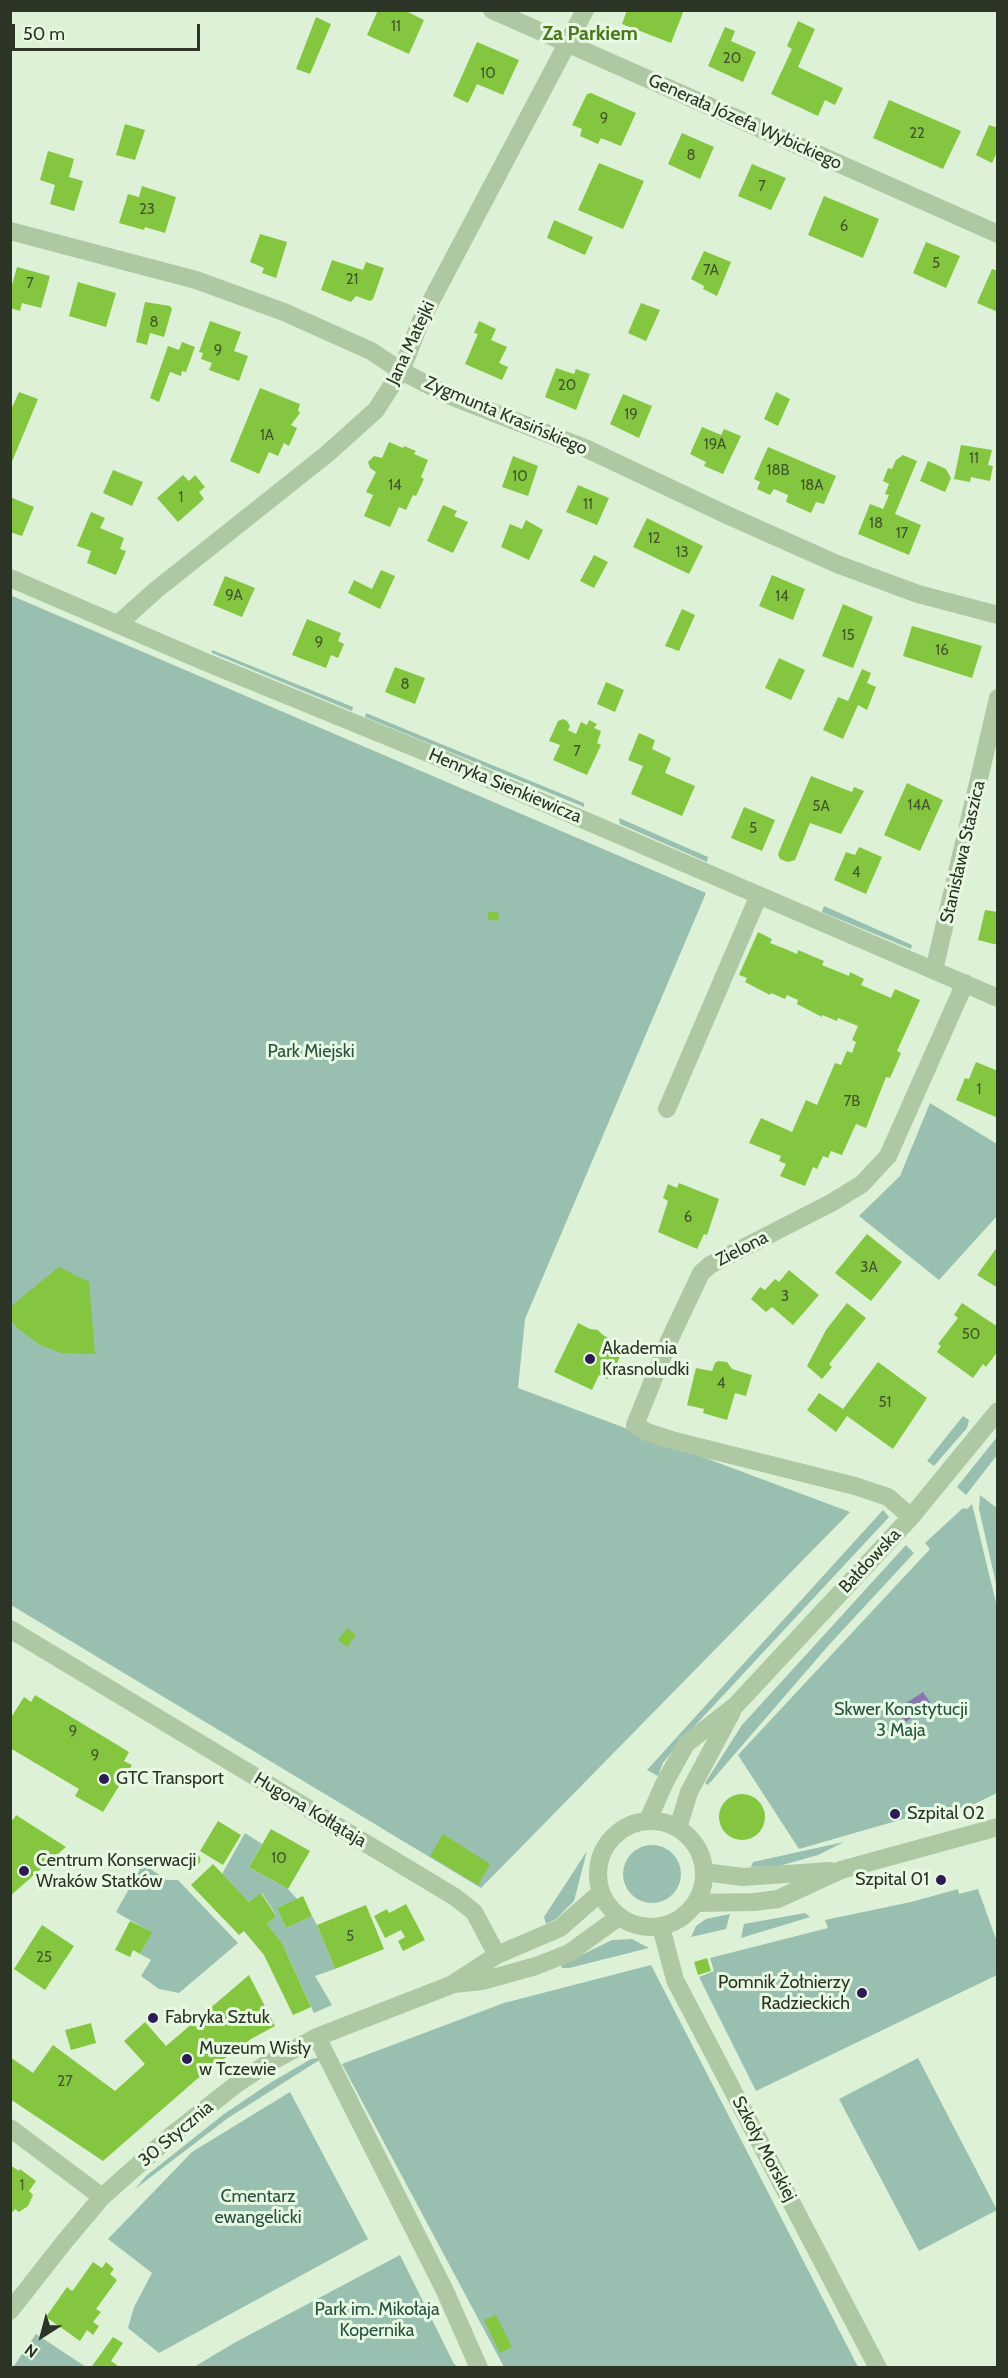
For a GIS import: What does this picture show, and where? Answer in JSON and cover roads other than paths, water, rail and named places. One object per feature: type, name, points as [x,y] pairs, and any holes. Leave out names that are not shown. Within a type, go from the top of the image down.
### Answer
[{"type":"street","name":"Generała Józefa Wybickiego","points":[[492,10],[998,234]]},
{"type":"street","name":"Jana Matejki","points":[[118,624],[156,590],[327,454],[376,410],[401,371],[422,318],[585,10]]},
{"type":"street","name":"Zygmunta Krasińskiego","points":[[10,231],[196,280],[284,312],[371,351],[401,371],[448,395],[587,449],[837,564],[918,594],[998,615]]},
{"type":"street","name":"Henryka Sienkiewicza","points":[[10,578],[457,766],[998,998]]},
{"type":"street","name":"Stanisława Staszica","points":[[934,970],[998,698]]},
{"type":"street","points":[[667,1109],[759,895]]},
{"type":"street","name":"Zielona","points":[[911,1517],[888,1497],[855,1486],[675,1441],[647,1432],[635,1425],[695,1282],[701,1274],[710,1266],[862,1185],[888,1156],[965,983]]},
{"type":"street","name":"Bałdowska","points":[[648,1820],[686,1744],[736,1705],[911,1517],[998,1411]]},
{"type":"street","name":"Hugona Kołłątaja","points":[[10,1629],[455,1897],[474,1912],[497,1955]]},
{"type":"street","name":"Bałdowska","points":[[678,1828],[689,1792],[736,1705]]},
{"type":"street","points":[[648,1820],[663,1822],[678,1828],[691,1839],[700,1855],[704,1872],[702,1888],[696,1903],[680,1918],[661,1927],[639,1926],[619,1917],[600,1893],[597,1876],[599,1860],[606,1844],[617,1832],[632,1824],[648,1820]]},
{"type":"street","points":[[696,1903],[754,1902],[778,1899],[841,1870],[998,1827]]},
{"type":"street","points":[[704,1872],[743,1877],[841,1870]]},
{"type":"street","name":"30 Stycznia","points":[[10,2311],[102,2198],[173,2134],[238,2083],[265,2065],[317,2037],[452,1984],[497,1955],[560,1928],[600,1893]]},
{"type":"street","name":"30 Stycznia","points":[[452,1984],[482,1982],[536,1966],[568,1953],[619,1917]]},
{"type":"street","name":"Szkoły Morskiej","points":[[661,1927],[675,1980],[878,2367]]},
{"type":"street","points":[[317,2037],[445,2291],[479,2367]]},
{"type":"street","points":[[10,2128],[102,2198]]},
{"type":"place","name":"Akademia Krasnoludki","points":[[590,1359]]},
{"type":"place","name":"GTC Transport","points":[[104,1779]]},
{"type":"place","name":"Szpital 02","points":[[895,1814]]},
{"type":"place","name":"Centrum Konserwacji Wraków Statków","points":[[24,1871]]},
{"type":"place","name":"Szpital 01","points":[[941,1880]]},
{"type":"place","name":"Pomnik Żołnierzy Radzieckich","points":[[862,1993]]},
{"type":"place","name":"Fabryka Sztuk","points":[[153,2018]]},
{"type":"place","name":"Muzeum Wisły w Tczewie","points":[[187,2059]]},
{"type":"district","name":"Za Parkiem","points":[[590,34]]},
{"type":"park label","name":"Park Miejski","points":[[311,1052]]},
{"type":"park label","name":"Skwer Konstytucji 3 Maja","points":[[901,1720]]},
{"type":"park label","name":"Cmentarz ewangelicki","points":[[258,2207]]},
{"type":"park label","name":"Park im. Mikołaja Kopernika","points":[[377,2320]]}]
